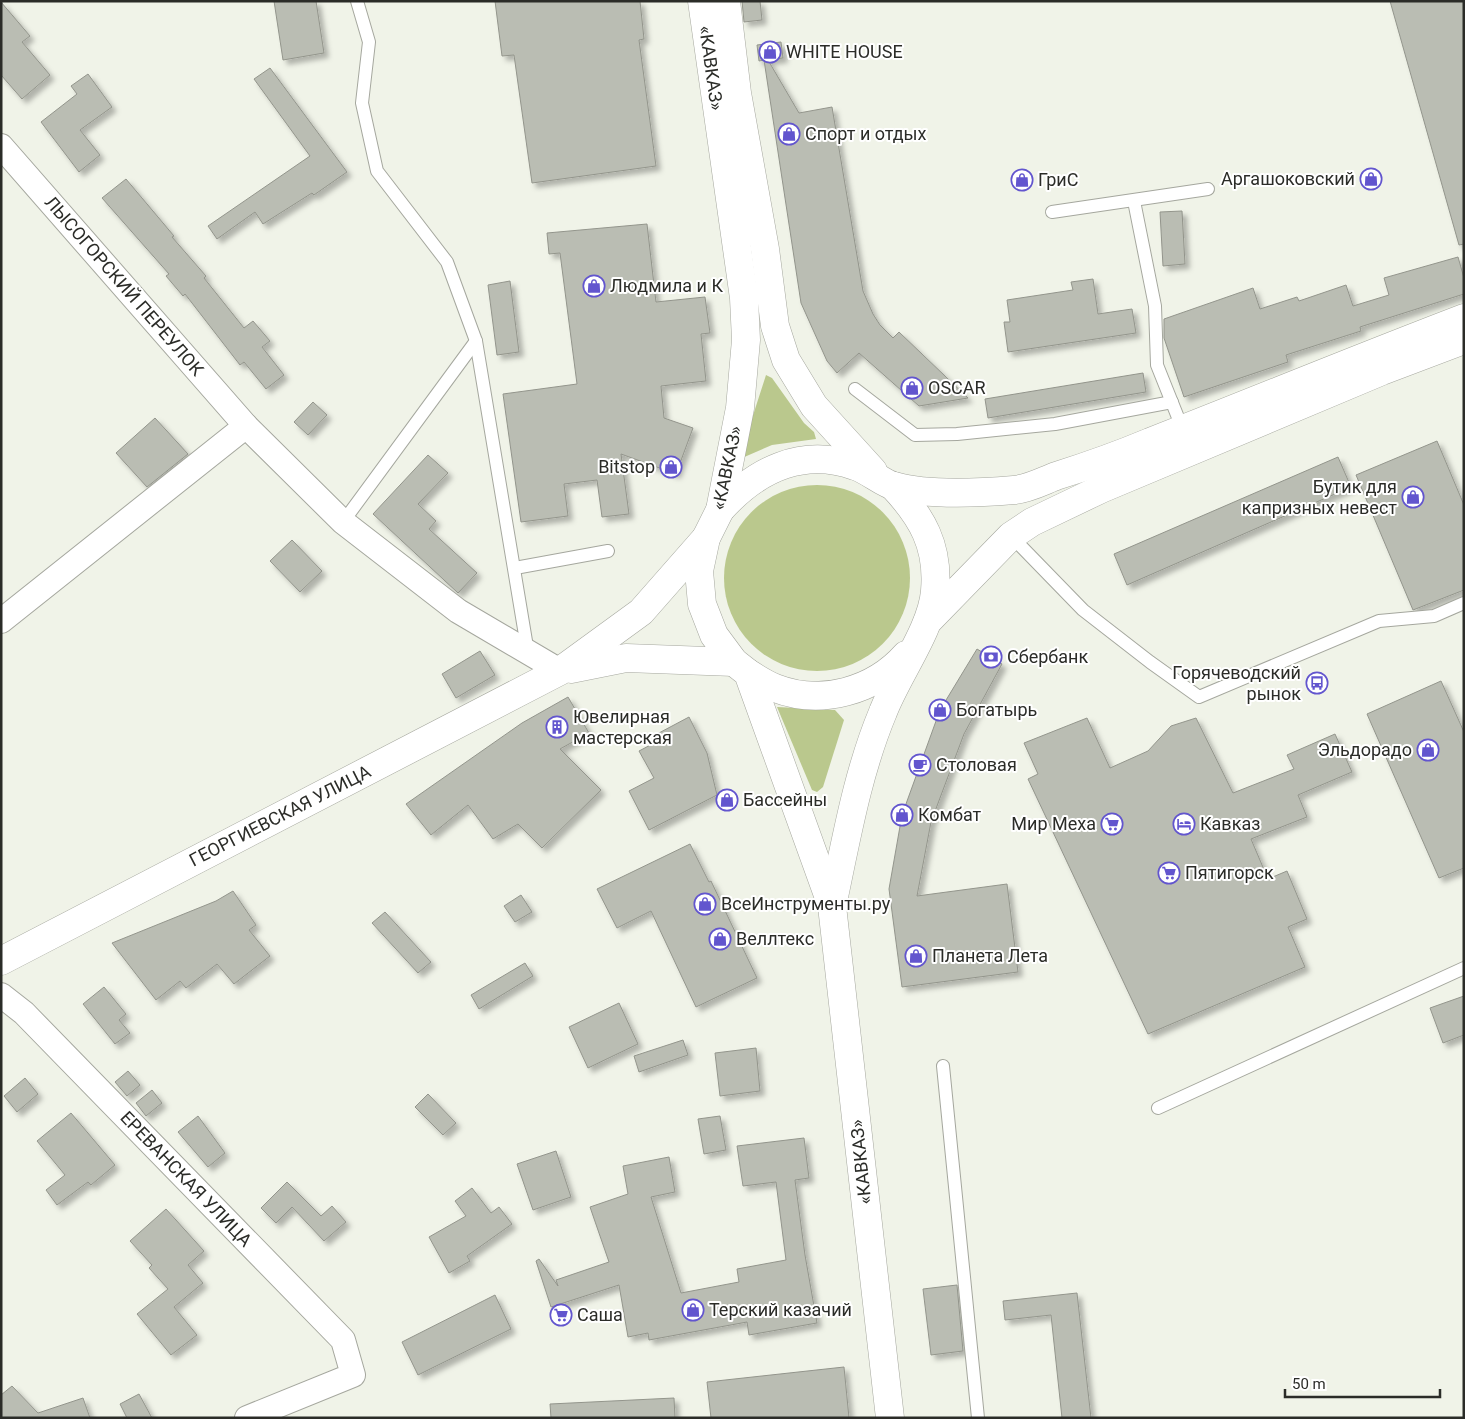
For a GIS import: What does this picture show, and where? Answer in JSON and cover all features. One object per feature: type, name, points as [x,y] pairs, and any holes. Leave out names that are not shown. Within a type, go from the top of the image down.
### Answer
[{"type":"main road","name":"«КАВКАЗ»","points":[[702,1],[744,298],[746,340],[740,408],[720,510],[706,538],[699,571],[702,604],[714,635],[741,667],[832,906],[890,1418]]},
{"type":"main road","name":"«КАВКАЗ»","points":[[726,1],[737,93],[765,250],[775,326],[786,360],[814,406],[913,508],[928,534],[935,562],[935,592],[928,621],[883,711],[861,773],[832,906]]},
{"type":"main road","points":[[720,510],[736,492],[756,476],[780,466],[804,460],[830,460],[854,465],[885,481],[954,493],[1017,490],[1183,430],[1464,318]]},
{"type":"main road","points":[[928,621],[1011,536],[1032,522],[1101,489],[1382,371],[1464,340]]},
{"type":"main road","points":[[560,671],[641,612],[706,538]]},
{"type":"main road","points":[[560,671],[626,658],[741,667],[775,688],[806,695],[837,694],[867,685],[894,668],[915,644]]},
{"type":"main road","name":"ГЕОРГИЕВСКАЯ УЛИЦА","points":[[1,961],[560,671]]},
{"type":"street","name":"ЛЫСОГОРСКИЙ ПЕРЕУЛОК","points":[[1,146],[246,426],[343,522],[458,611],[560,671]]},
{"type":"street","points":[[1,621],[246,426]]},
{"type":"street","name":"ЕРЕВАНСКАЯ УЛИЦА","points":[[1,995],[24,1014],[343,1340],[353,1375],[247,1418]]},
{"type":"lane","points":[[357,1],[369,42],[362,103],[377,170],[447,262],[476,341],[528,652]]},
{"type":"lane","points":[[1052,212],[1208,189]]},
{"type":"lane","points":[[1134,201],[1155,306],[1157,366],[1183,430]]},
{"type":"lane","points":[[343,522],[476,341]]},
{"type":"lane","points":[[855,389],[915,436],[957,434],[1055,424],[1172,402]]},
{"type":"lane","points":[[1011,536],[1083,610],[1199,697],[1379,622],[1434,616],[1464,603]]},
{"type":"lane","points":[[515,568],[608,551]]},
{"type":"lane","points":[[1158,1108],[1464,968]]},
{"type":"lane","points":[[943,1066],[978,1418]]},
{"type":"green space","points":[[766,375],[772,378],[804,423],[814,432],[816,439],[772,445],[742,458],[746,437]]},
{"type":"green space","points":[[817,485],[853,492],[883,512],[903,542],[910,578],[903,614],[883,644],[853,664],[817,671],[781,664],[751,644],[731,614],[724,578],[731,542],[751,512],[781,492]]},
{"type":"green space","points":[[777,707],[835,710],[844,720],[823,787],[817,792],[812,790]]},
{"type":"building","points":[[274,1],[316,1],[324,53],[283,60]]},
{"type":"building","points":[[495,1],[640,1],[644,39],[639,40],[656,166],[532,183],[514,55],[502,56]]},
{"type":"building","points":[[742,1],[760,1],[762,20],[744,22]]},
{"type":"building","points":[[1390,1],[1464,1],[1464,244],[1459,245]]},
{"type":"building","points":[[1,2],[30,36],[22,42],[50,75],[22,99],[1,75]]},
{"type":"building","points":[[781,42],[783,58],[768,60],[799,113],[832,107],[863,291],[873,314],[880,325],[893,338],[899,332],[968,398],[919,406],[859,353],[837,373],[827,361],[801,303],[764,60],[759,61],[757,45]]},
{"type":"building","points":[[270,68],[347,172],[314,195],[312,193],[263,224],[255,212],[217,239],[208,226],[310,156],[254,79]]},
{"type":"building","points":[[88,74],[112,107],[80,130],[100,155],[79,172],[41,122],[77,94],[71,86]]},
{"type":"building","points":[[126,179],[206,276],[204,278],[244,328],[253,321],[270,341],[262,347],[284,375],[266,389],[244,362],[240,365],[185,294],[183,296],[166,276],[169,274],[102,198]]},
{"type":"building","points":[[1182,211],[1185,264],[1163,266],[1160,212]]},
{"type":"building","points":[[647,224],[656,302],[705,297],[710,333],[701,334],[706,381],[661,386],[664,418],[693,428],[676,474],[621,454],[629,514],[602,517],[597,480],[564,484],[568,516],[521,522],[503,394],[577,384],[560,253],[549,254],[547,233]]},
{"type":"building","points":[[1458,257],[1464,278],[1464,294],[1360,327],[1361,331],[1286,355],[1288,362],[1184,397],[1164,338],[1164,319],[1253,288],[1260,309],[1297,297],[1299,301],[1346,285],[1353,306],[1389,295],[1384,278]]},
{"type":"building","points":[[1093,279],[1098,314],[1132,309],[1136,333],[1008,352],[1004,322],[1010,322],[1007,300],[1073,290],[1071,282]]},
{"type":"building","points":[[510,281],[519,352],[497,355],[488,285]]},
{"type":"building","points":[[1143,373],[1146,392],[988,418],[985,399]]},
{"type":"building","points":[[313,402],[327,415],[308,435],[294,422]]},
{"type":"building","points":[[155,418],[188,454],[147,487],[116,453]]},
{"type":"building","points":[[1437,441],[1464,505],[1464,590],[1413,610],[1356,475]]},
{"type":"building","points":[[428,455],[448,473],[418,504],[436,521],[429,529],[477,573],[458,593],[373,514]]},
{"type":"building","points":[[1338,457],[1351,487],[1127,585],[1114,554]]},
{"type":"building","points":[[292,540],[322,571],[300,592],[270,561]]},
{"type":"building","points":[[977,649],[1002,664],[964,734],[931,822],[917,896],[1007,884],[1018,972],[902,987],[889,889],[902,815],[940,710]]},
{"type":"building","points":[[480,651],[495,675],[456,698],[442,674]]},
{"type":"building","points":[[1441,681],[1464,732],[1464,868],[1439,878],[1367,714]]},
{"type":"building","points":[[568,697],[589,733],[560,749],[601,790],[542,848],[518,824],[493,839],[468,805],[431,835],[406,804],[522,723]]},
{"type":"building","points":[[689,717],[707,753],[717,795],[649,830],[629,791],[654,778],[639,751],[660,740],[657,734]]},
{"type":"building","name":"Пятигорск","points":[[1087,718],[1110,768],[1148,751],[1171,726],[1196,718],[1233,793],[1294,769],[1287,755],[1335,734],[1352,772],[1298,795],[1307,817],[1251,839],[1268,879],[1287,871],[1307,919],[1288,927],[1305,967],[1148,1034],[1028,779],[1038,774],[1024,743]]},
{"type":"building","points":[[690,844],[709,882],[711,881],[757,978],[696,1007],[651,911],[617,928],[597,889]]},
{"type":"building","points":[[233,891],[256,925],[249,930],[270,956],[234,984],[217,964],[186,988],[180,981],[156,1000],[112,943],[216,901]]},
{"type":"building","points":[[521,895],[532,912],[515,922],[504,906]]},
{"type":"building","points":[[385,912],[431,962],[418,973],[372,923]]},
{"type":"building","points":[[525,963],[533,976],[479,1009],[471,995]]},
{"type":"building","points":[[104,987],[126,1014],[119,1020],[130,1033],[115,1044],[83,1004]]},
{"type":"building","points":[[1464,996],[1464,1035],[1443,1043],[1430,1008]]},
{"type":"building","points":[[619,1003],[638,1044],[588,1068],[569,1027]]},
{"type":"building","points":[[683,1040],[688,1055],[639,1072],[634,1056]]},
{"type":"building","points":[[756,1048],[760,1091],[720,1096],[715,1053]]},
{"type":"building","points":[[128,1071],[140,1085],[127,1096],[115,1082]]},
{"type":"building","points":[[25,1078],[38,1094],[17,1112],[4,1096]]},
{"type":"building","points":[[152,1090],[162,1103],[146,1116],[136,1103]]},
{"type":"building","points":[[428,1094],[456,1123],[443,1135],[415,1107]]},
{"type":"building","points":[[71,1113],[115,1165],[91,1185],[88,1182],[57,1205],[46,1190],[65,1175],[37,1141]]},
{"type":"building","points":[[198,1116],[225,1153],[208,1167],[178,1132]]},
{"type":"building","points":[[720,1116],[726,1150],[704,1154],[698,1119]]},
{"type":"building","points":[[804,1138],[809,1178],[795,1180],[805,1255],[817,1323],[749,1335],[747,1322],[649,1340],[648,1333],[628,1337],[619,1285],[551,1307],[536,1261],[539,1259],[558,1286],[556,1280],[609,1262],[590,1207],[628,1194],[623,1166],[669,1157],[675,1192],[651,1197],[681,1293],[739,1282],[737,1269],[786,1260],[776,1182],[743,1186],[737,1146]]},
{"type":"building","points":[[556,1151],[571,1197],[533,1210],[517,1164]]},
{"type":"building","points":[[287,1182],[321,1216],[332,1206],[346,1222],[324,1241],[292,1207],[276,1223],[261,1208]]},
{"type":"building","points":[[472,1188],[491,1213],[499,1207],[512,1224],[467,1256],[470,1261],[449,1273],[429,1237],[466,1216],[455,1201]]},
{"type":"building","points":[[166,1209],[204,1251],[188,1265],[203,1283],[174,1307],[197,1335],[171,1355],[137,1314],[168,1289],[149,1268],[152,1265],[130,1241]]},
{"type":"building","points":[[957,1285],[963,1351],[931,1355],[923,1289]]},
{"type":"building","points":[[1077,1293],[1091,1418],[1062,1418],[1051,1315],[1005,1320],[1003,1301]]},
{"type":"building","points":[[495,1295],[511,1329],[418,1375],[402,1342]]},
{"type":"building","points":[[844,1367],[849,1418],[711,1418],[707,1382]]},
{"type":"building","points":[[12,1386],[38,1413],[83,1398],[90,1418],[1,1418],[1,1395]]},
{"type":"building","points":[[139,1394],[152,1418],[127,1418],[120,1404]]},
{"type":"building","points":[[674,1398],[675,1418],[551,1418],[550,1404]]},
{"type":"place","name":"WHITE HOUSE","points":[[770,52]]},
{"type":"place","name":"Спорт и отдых","points":[[789,134]]},
{"type":"place","name":"Аргашоковский","points":[[1371,179]]},
{"type":"place","name":"ГриС","points":[[1022,180]]},
{"type":"place","name":"Людмила и К","points":[[594,286]]},
{"type":"place","name":"OSCAR","points":[[912,388]]},
{"type":"place","name":"Bitstop","points":[[671,467]]},
{"type":"place","name":"Бутик для капризных невест","points":[[1413,497]]},
{"type":"place","name":"Сбербанк","points":[[991,657]]},
{"type":"place","name":"Горячеводский рынок","points":[[1317,683]]},
{"type":"place","name":"Богатырь","points":[[940,710]]},
{"type":"place","name":"Ювелирная мастерская","points":[[557,727]]},
{"type":"place","name":"Эльдорадо","points":[[1428,750]]},
{"type":"place","name":"Столовая","points":[[920,765]]},
{"type":"place","name":"Бассейны","points":[[727,800]]},
{"type":"place","name":"Комбат","points":[[902,815]]},
{"type":"place","name":"Мир Меха","points":[[1112,824]]},
{"type":"place","name":"Кавказ","points":[[1184,824]]},
{"type":"place","name":"Пятигорск","points":[[1169,873]]},
{"type":"place","name":"ВсеИнструменты.ру","points":[[705,904]]},
{"type":"place","name":"Веллтекс","points":[[720,939]]},
{"type":"place","name":"Планета Лета","points":[[916,956]]},
{"type":"place","name":"Терский казачий","points":[[693,1310]]},
{"type":"place","name":"Саша","points":[[561,1315]]}]
